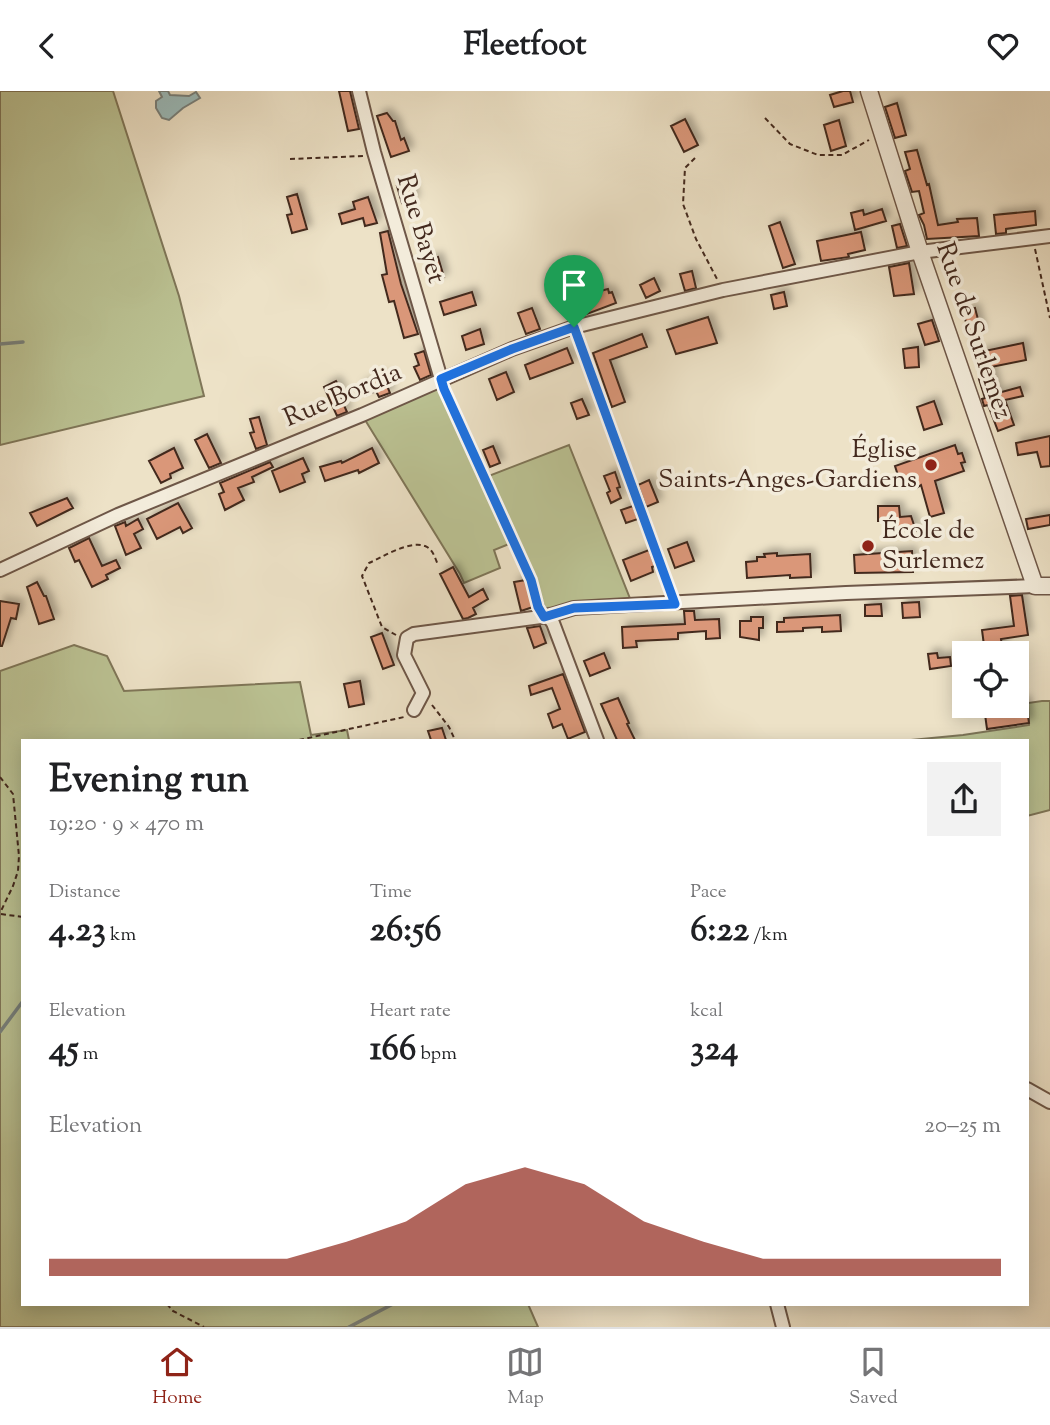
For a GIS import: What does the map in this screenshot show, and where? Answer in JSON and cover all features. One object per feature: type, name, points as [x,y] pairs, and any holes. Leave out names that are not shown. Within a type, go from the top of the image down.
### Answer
[{"type":"street","name":"Rue Bayet","points":[[359,91],[375,155],[441,379]]},
{"type":"street","name":"Rue de Surlemez","points":[[869,91],[920,252],[1042,586]]},
{"type":"street","name":"Rue Bordia","points":[[0,570],[78,532],[362,415],[512,349],[574,327],[723,289],[920,252],[1050,236]]},
{"type":"street","points":[[414,710],[423,693],[404,655],[406,641],[414,635],[546,617],[574,608],[846,593],[1042,586]]},
{"type":"street","points":[[546,617],[553,623],[597,739]]},
{"type":"street","points":[[1029,1090],[1050,1102]]},
{"type":"street","points":[[778,1309],[783,1327]]},
{"type":"lane","points":[[574,327],[675,604]]},
{"type":"path","points":[[765,118],[790,144],[818,155],[842,155],[883,133]]},
{"type":"path","points":[[290,159],[375,155]]},
{"type":"path","points":[[695,158],[685,168],[683,204],[696,239],[723,289]]},
{"type":"path","points":[[1033,238],[1050,318]]},
{"type":"path","points":[[441,379],[531,580],[538,607],[546,617]]},
{"type":"path","points":[[406,641],[382,627],[362,576],[369,563],[411,545],[424,545],[432,551],[438,565]]},
{"type":"path","points":[[423,693],[449,727],[455,739]]},
{"type":"path","points":[[304,739],[394,721],[414,710]]},
{"type":"path","points":[[0,777],[13,794],[21,858],[13,886],[0,913],[21,917]]},
{"type":"path","points":[[169,1306],[173,1311],[204,1327]]},
{"type":"green space","points":[[0,91],[113,91],[179,296],[204,396],[0,445]]},
{"type":"green space","points":[[441,379],[509,544],[494,550],[500,568],[464,583],[362,415]]},
{"type":"green space","points":[[569,445],[633,606],[545,608],[519,540],[486,477]]},
{"type":"green space","points":[[74,645],[107,656],[124,691],[300,682],[311,735],[347,730],[349,739],[21,739],[21,1306],[529,1306],[538,1327],[0,1327],[0,671]]},
{"type":"green space","points":[[1050,701],[1050,810],[1029,815],[1029,739],[921,739],[963,735],[1029,725],[1029,703]]},
{"type":"water","points":[[159,91],[168,91],[170,95],[189,96],[196,92],[200,98],[169,120],[162,118],[156,108],[156,101],[162,97]]},
{"type":"building","points":[[339,91],[350,91],[359,129],[348,131]]},
{"type":"building","points":[[850,91],[853,102],[834,107],[830,95]]},
{"type":"building","points":[[897,103],[906,135],[895,138],[885,107]]},
{"type":"building","points":[[387,113],[395,121],[401,140],[404,138],[409,151],[391,157],[377,116]]},
{"type":"building","points":[[685,119],[698,145],[684,152],[671,126]]},
{"type":"building","points":[[839,120],[846,146],[831,151],[824,125]]},
{"type":"building","points":[[917,150],[927,185],[929,184],[938,225],[958,222],[957,219],[977,218],[979,236],[927,239],[919,215],[924,213],[919,191],[912,192],[905,171],[910,169],[905,152]]},
{"type":"building","points":[[410,183],[415,200],[402,203],[397,186]]},
{"type":"building","points":[[297,194],[307,229],[292,233],[287,215],[292,214],[287,197]]},
{"type":"building","points":[[368,197],[377,223],[365,226],[363,218],[342,224],[339,214],[355,209],[353,202]]},
{"type":"building","points":[[882,209],[886,221],[855,230],[851,213],[863,210],[864,215]]},
{"type":"building","points":[[1035,211],[1036,225],[1006,229],[1006,233],[996,234],[994,215]]},
{"type":"building","points":[[780,222],[795,264],[783,268],[769,226]]},
{"type":"building","points":[[900,224],[907,246],[897,248],[892,226]]},
{"type":"building","points":[[388,231],[401,284],[418,334],[404,338],[394,301],[389,302],[382,275],[387,274],[380,233]]},
{"type":"building","points":[[861,232],[865,250],[848,254],[849,257],[821,261],[817,241]]},
{"type":"building","points":[[438,257],[444,277],[432,281],[425,261]]},
{"type":"building","points":[[909,263],[914,294],[894,296],[889,267]]},
{"type":"building","points":[[692,271],[696,288],[685,291],[680,274]]},
{"type":"building","points":[[654,278],[660,291],[646,298],[640,285]]},
{"type":"building","points":[[608,289],[616,303],[579,317],[573,298]]},
{"type":"building","points":[[472,292],[476,305],[444,315],[440,302]]},
{"type":"building","points":[[784,292],[787,306],[774,309],[771,295]]},
{"type":"building","points":[[532,308],[540,329],[526,334],[518,313]]},
{"type":"building","points":[[975,308],[981,331],[969,334],[963,311]]},
{"type":"building","points":[[708,317],[717,343],[676,354],[667,330]]},
{"type":"building","points":[[932,320],[939,341],[925,345],[918,324]]},
{"type":"building","points":[[480,329],[484,344],[466,350],[462,336]]},
{"type":"building","points":[[642,334],[647,347],[610,360],[625,402],[612,407],[593,353]]},
{"type":"building","points":[[1023,343],[1026,360],[991,367],[998,393],[1020,387],[1023,396],[1005,400],[1014,425],[998,431],[988,405],[984,406],[982,399],[985,398],[979,379],[984,377],[980,352]]},
{"type":"building","points":[[918,347],[919,367],[905,368],[903,349]]},
{"type":"building","points":[[567,348],[573,363],[530,379],[525,365]]},
{"type":"building","points":[[424,351],[431,375],[420,380],[414,367],[419,365],[415,354]]},
{"type":"building","points":[[506,372],[514,392],[497,400],[489,379]]},
{"type":"building","points":[[383,376],[390,393],[379,397],[376,391],[364,396],[360,386]]},
{"type":"building","points":[[336,381],[347,412],[337,416],[324,387]]},
{"type":"building","points":[[582,399],[589,415],[577,419],[571,403]]},
{"type":"building","points":[[934,401],[942,424],[924,430],[917,407]]},
{"type":"building","points":[[259,417],[267,445],[256,449],[250,433],[254,432],[250,419]]},
{"type":"building","points":[[207,434],[221,463],[209,468],[195,440]]},
{"type":"building","points":[[1050,436],[1050,466],[1041,467],[1037,452],[1018,455],[1016,443]]},
{"type":"building","name":"Église Saints-Anges-Gardiens","points":[[955,445],[958,454],[962,453],[964,471],[935,481],[944,513],[930,517],[921,485],[918,487],[915,480],[901,485],[895,466]]},
{"type":"building","points":[[493,446],[500,463],[490,467],[483,450]]},
{"type":"building","points":[[174,448],[183,468],[170,474],[171,478],[161,483],[149,461]]},
{"type":"building","points":[[372,448],[379,463],[359,473],[358,470],[325,481],[320,467],[341,461],[342,463]]},
{"type":"building","points":[[303,458],[309,471],[302,474],[305,482],[280,492],[272,471]]},
{"type":"building","points":[[270,462],[273,467],[252,477],[254,482],[238,488],[244,500],[225,510],[219,494],[224,492],[220,483]]},
{"type":"building","points":[[615,472],[621,498],[611,503],[604,476]]},
{"type":"building","points":[[649,480],[658,502],[646,507],[638,485]]},
{"type":"building","points":[[67,498],[73,508],[37,526],[30,513]]},
{"type":"building","points":[[178,503],[192,528],[183,533],[180,527],[157,539],[147,519]]},
{"type":"building","points":[[633,506],[638,519],[626,523],[621,510]]},
{"type":"building","points":[[878,506],[899,506],[900,517],[911,516],[916,531],[886,531],[886,521],[878,521]]},
{"type":"building","points":[[1050,515],[1050,525],[1028,529],[1026,519]]},
{"type":"building","points":[[138,519],[143,529],[134,534],[141,548],[126,555],[115,526],[125,522],[126,526]]},
{"type":"building","points":[[89,538],[102,566],[116,560],[120,568],[106,575],[108,579],[92,587],[79,560],[75,562],[69,548]]},
{"type":"building","points":[[687,542],[694,561],[675,568],[668,549]]},
{"type":"building","points":[[649,550],[655,566],[652,567],[653,572],[631,581],[623,560]]},
{"type":"building","points":[[912,551],[913,572],[855,573],[854,555]]},
{"type":"building","points":[[777,553],[777,556],[810,554],[811,577],[790,578],[790,575],[747,578],[746,562],[757,561],[757,557],[765,557],[764,554]]},
{"type":"building","points":[[453,567],[469,597],[483,589],[488,599],[473,608],[476,614],[468,618],[463,619],[440,574]]},
{"type":"building","points":[[526,580],[533,607],[521,611],[514,582]]},
{"type":"building","points":[[37,582],[46,596],[54,619],[39,624],[27,587]]},
{"type":"building","points":[[1022,595],[1028,635],[1001,641],[983,641],[982,630],[1014,626],[1010,596]]},
{"type":"building","points":[[0,601],[19,604],[16,619],[11,618],[2,646],[0,646]]},
{"type":"building","points":[[919,602],[920,617],[903,618],[902,603]]},
{"type":"building","points":[[881,604],[882,616],[865,616],[865,605]]},
{"type":"building","points":[[684,611],[694,611],[695,620],[719,619],[720,638],[706,639],[706,631],[678,633],[678,639],[636,641],[637,647],[623,648],[622,627],[685,624]]},
{"type":"building","points":[[840,615],[841,631],[822,632],[822,627],[777,632],[777,622],[784,622],[784,618]]},
{"type":"building","points":[[751,617],[763,617],[759,640],[740,637],[740,621],[751,621]]},
{"type":"building","points":[[540,626],[546,643],[534,648],[527,628]]},
{"type":"building","points":[[382,633],[394,665],[383,669],[371,637]]},
{"type":"building","points":[[604,653],[610,668],[590,676],[584,661]]},
{"type":"building","points":[[937,653],[938,658],[950,657],[951,666],[930,669],[928,654]]},
{"type":"building","points":[[563,674],[585,732],[568,739],[562,724],[553,728],[548,714],[560,709],[552,688],[531,695],[529,686]]},
{"type":"building","points":[[360,681],[364,704],[349,707],[344,684]]},
{"type":"building","points":[[618,698],[634,739],[617,739],[601,704]]},
{"type":"building","points":[[986,718],[1028,718],[1029,723],[987,729]]},
{"type":"building","points":[[442,728],[446,739],[431,739],[428,731]]},
{"type":"waterway","points":[[0,344],[23,342]]},
{"type":"waterway","points":[[0,1032],[21,1004]]},
{"type":"waterway","points":[[349,1327],[389,1306]]},
{"type":"place","name":"Église Saints-Anges-Gardiens","points":[[931,465]]},
{"type":"place","name":"École de Surlemez","points":[[868,546]]},
{"type":"route","points":[[574,327],[675,604],[574,608],[544,617],[538,607],[531,580],[444,389],[441,379],[574,327]]}]
